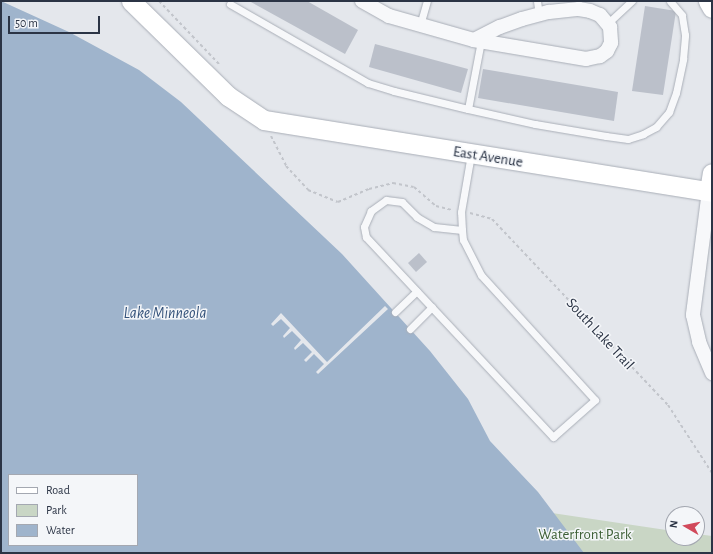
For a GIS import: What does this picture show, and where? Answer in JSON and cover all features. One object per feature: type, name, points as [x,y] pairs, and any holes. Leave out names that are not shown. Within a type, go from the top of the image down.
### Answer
[{"type":"street","points":[[131,1],[228,96],[264,120]]},
{"type":"street","points":[[362,1],[389,16],[477,41],[592,58],[604,53],[611,43],[612,35],[608,23],[600,15],[590,11],[579,9],[538,8],[500,27],[477,41]]},
{"type":"street","points":[[708,1],[712,8]]},
{"type":"street","name":"East Avenue","points":[[264,120],[711,192]]},
{"type":"street","points":[[712,173],[711,192],[693,315],[700,342],[712,373]]},
{"type":"lane","points":[[420,25],[427,1]]},
{"type":"lane","points":[[608,23],[632,1]]},
{"type":"lane","points":[[228,2],[368,83],[394,91],[535,124],[628,139],[644,134],[656,127],[669,112],[676,93],[683,59],[685,35],[682,15],[670,1]]},
{"type":"lane","points":[[468,109],[477,41]]},
{"type":"lane","points":[[462,230],[434,227],[417,217],[402,202],[386,200],[371,212],[364,227],[366,237],[553,437],[596,400],[481,275],[462,240],[462,230],[461,212],[471,154]]},
{"type":"lane","points":[[395,312],[417,291]]},
{"type":"lane","points":[[410,329],[432,307]]},
{"type":"path","points":[[264,120],[276,149],[286,166],[308,190],[338,202],[369,189],[393,183],[414,187],[436,206],[453,210]]},
{"type":"path","name":"South Lake Trail","points":[[471,214],[492,219],[668,405],[712,473]]},
{"type":"green space","name":"Waterfront Park","points":[[552,513],[665,530],[665,546],[705,546],[705,535],[712,536],[712,553],[576,553]]},
{"type":"water","name":"Lake Minneola","points":[[1,1],[69,32],[139,70],[181,102],[342,254],[430,351],[468,399],[490,441],[538,492],[584,553],[1,553]]},
{"type":"pier","points":[[385,306],[388,309],[318,374],[316,372],[324,364],[314,354],[306,362],[304,360],[312,352],[303,343],[295,350],[294,348],[301,340],[292,331],[284,338],[283,336],[290,328],[281,319],[273,326],[271,324],[281,313],[327,362]]},
{"type":"building","points":[[249,1],[307,1],[358,30],[345,54]]},
{"type":"building","points":[[645,6],[676,11],[663,95],[632,91]]},
{"type":"building","points":[[375,44],[468,69],[461,93],[369,67]]},
{"type":"building","points":[[483,69],[618,92],[614,121],[478,98]]},
{"type":"building","points":[[419,253],[427,262],[416,272],[408,263]]}]
